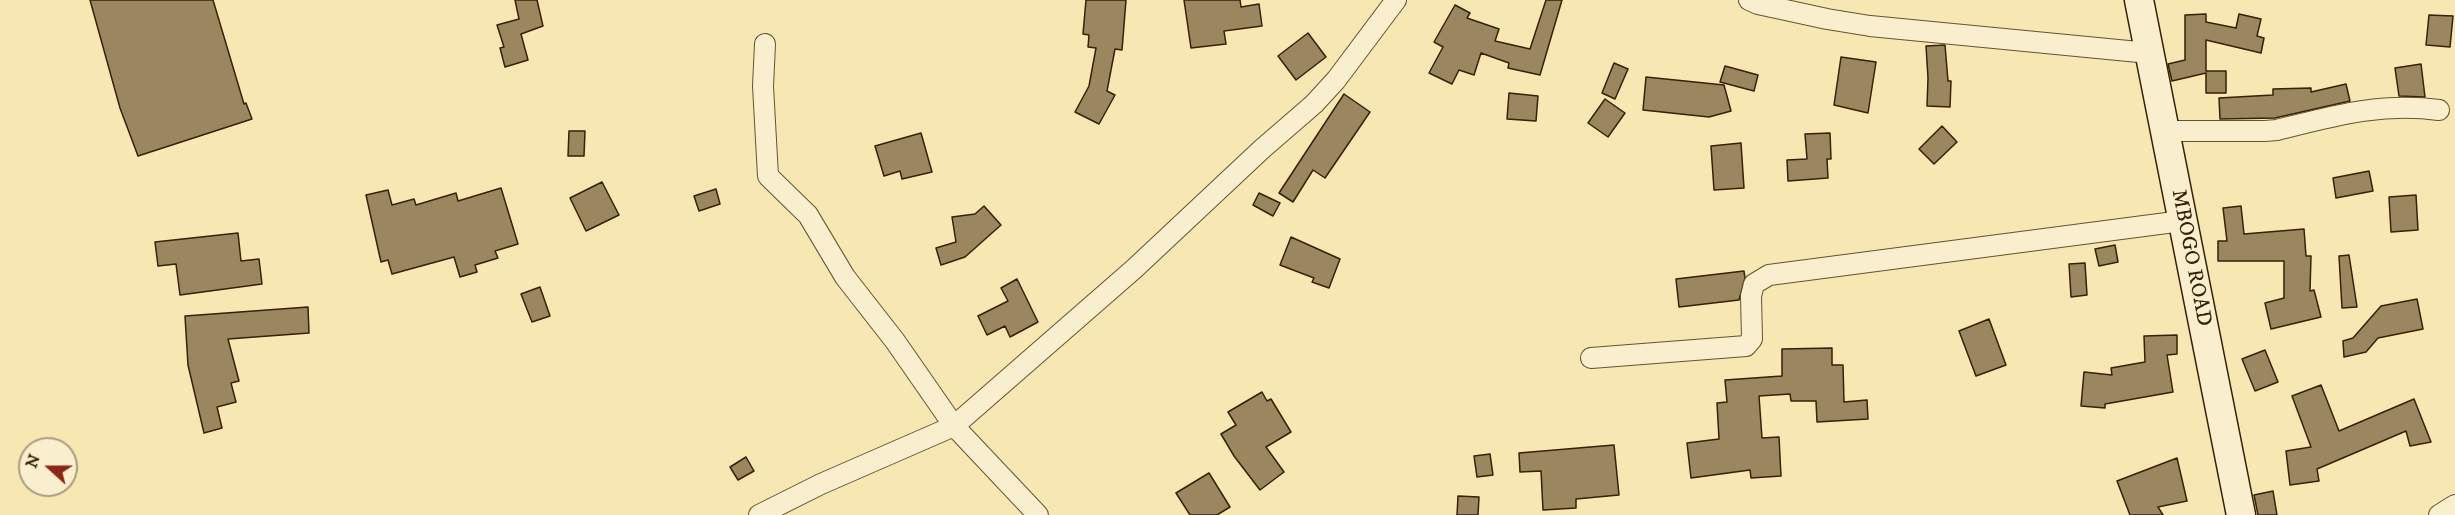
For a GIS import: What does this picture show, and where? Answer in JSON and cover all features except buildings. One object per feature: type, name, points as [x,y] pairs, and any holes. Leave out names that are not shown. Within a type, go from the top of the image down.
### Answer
[{"type":"main road","name":"MBOGO ROAD","points":[[2139,0],[2241,515]]},
{"type":"street","points":[[759,515],[821,484],[954,426],[1134,269],[1262,149],[1314,104],[1336,80],[1396,0]]},
{"type":"street","points":[[1749,0],[1815,17],[1870,26],[2149,53]]},
{"type":"street","points":[[765,44],[763,86],[768,176],[808,214],[845,277],[895,341],[954,426],[1038,515]]},
{"type":"street","points":[[2165,131],[2277,130],[2360,110],[2419,107],[2439,110]]},
{"type":"street","points":[[1591,358],[1746,346],[1752,339],[1751,296],[1754,284],[1769,275],[2182,221]]},
{"type":"street","points":[[2439,515],[2455,505]]}]
